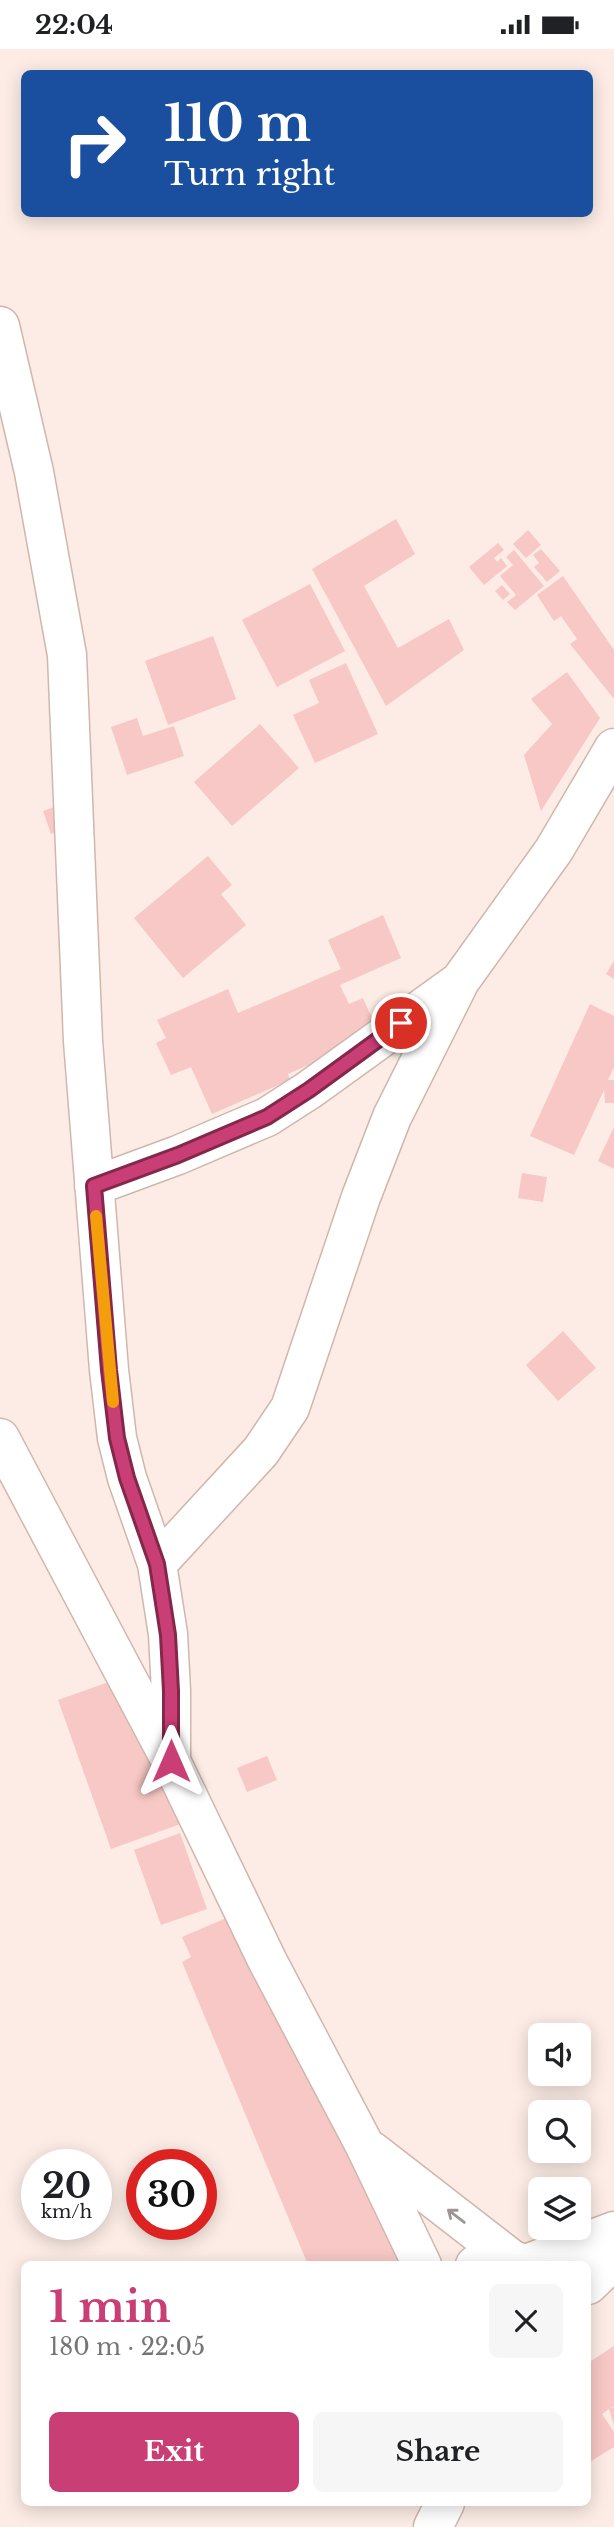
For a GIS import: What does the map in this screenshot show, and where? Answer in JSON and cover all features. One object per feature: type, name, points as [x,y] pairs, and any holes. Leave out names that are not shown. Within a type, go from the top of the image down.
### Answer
[{"type":"street","points":[[0,326],[34,471],[67,655],[83,1041],[109,1370],[117,1438],[127,1478],[157,1564],[168,1635],[171,1761]]},
{"type":"street","points":[[157,1564],[261,1451],[290,1408],[361,1197],[392,1117],[460,981],[554,850],[614,748]]},
{"type":"street","points":[[94,1186],[178,1155],[267,1117],[309,1090],[460,981]]},
{"type":"street","points":[[0,1438],[171,1761],[267,1960],[365,2146],[420,2261]]},
{"type":"street","points":[[365,2146],[507,2261]]},
{"type":"street","points":[[516,2261],[614,2231]]},
{"type":"street","points":[[591,2282],[614,2260]]},
{"type":"street","points":[[432,2527],[435,2506]]},
{"type":"street","points":[[432,2527],[442,2506]]},
{"type":"building","points":[[396,519],[415,554],[364,586],[398,648],[449,619],[464,650],[386,706],[312,569]]},
{"type":"building","points":[[528,530],[541,545],[526,558],[513,544]]},
{"type":"building","points":[[498,543],[504,550],[494,558],[497,562],[501,558],[507,566],[484,585],[469,567]]},
{"type":"building","points":[[541,549],[560,571],[547,582],[534,567],[539,563],[533,555]]},
{"type":"building","points":[[514,550],[544,586],[515,610],[507,602],[516,595],[500,576],[513,565],[506,557]]},
{"type":"building","points":[[563,576],[614,650],[614,699],[570,644],[577,639],[561,616],[554,621],[537,595]]},
{"type":"building","points":[[310,584],[345,651],[277,687],[242,620]]},
{"type":"building","points":[[502,585],[510,594],[503,600],[495,591]]},
{"type":"building","points":[[213,636],[236,699],[168,725],[145,661]]},
{"type":"building","points":[[346,663],[378,734],[315,763],[293,715],[319,703],[309,680]]},
{"type":"building","points":[[567,672],[600,718],[541,811],[524,755],[552,724],[531,699]]},
{"type":"building","points":[[137,718],[143,736],[174,726],[184,756],[127,775],[111,727]]},
{"type":"building","points":[[260,724],[299,768],[232,826],[194,782]]},
{"type":"building","points":[[79,798],[88,820],[51,834],[43,811]]},
{"type":"building","points":[[208,856],[232,885],[221,894],[246,925],[183,978],[134,918]]},
{"type":"building","points":[[383,915],[401,958],[340,985],[349,1004],[363,998],[379,1034],[288,1074],[290,1080],[212,1114],[191,1067],[171,1075],[156,1043],[166,1038],[157,1020],[228,989],[238,1013],[341,969],[328,940]]},
{"type":"building","points":[[614,961],[614,979],[606,974]]},
{"type":"building","points":[[590,1004],[614,1016],[614,1067],[608,1080],[614,1080],[614,1103],[605,1103],[604,1090],[574,1155],[530,1136]]},
{"type":"building","points":[[614,1127],[614,1169],[598,1161]]},
{"type":"building","points":[[522,1173],[547,1177],[543,1202],[518,1198]]},
{"type":"building","points":[[563,1331],[596,1368],[558,1401],[526,1365]]},
{"type":"building","points":[[123,1677],[186,1822],[111,1849],[58,1700]]},
{"type":"building","points":[[267,1756],[277,1780],[247,1792],[237,1768]]},
{"type":"building","points":[[180,1833],[207,1909],[161,1925],[134,1850]]},
{"type":"building","points":[[245,1910],[408,2261],[306,2261],[182,1962],[191,1957],[182,1937]]},
{"type":"building","points":[[614,2346],[614,2406],[611,2408],[614,2407],[614,2425],[609,2409],[602,2414],[614,2432],[614,2447],[591,2461],[591,2361]]},
{"type":"slow traffic","points":[[96,1216],[113,1402]]},
{"type":"route","points":[[171,1761],[168,1635],[157,1564],[127,1478],[117,1438],[94,1186],[178,1155],[267,1117],[401,1023]]}]
